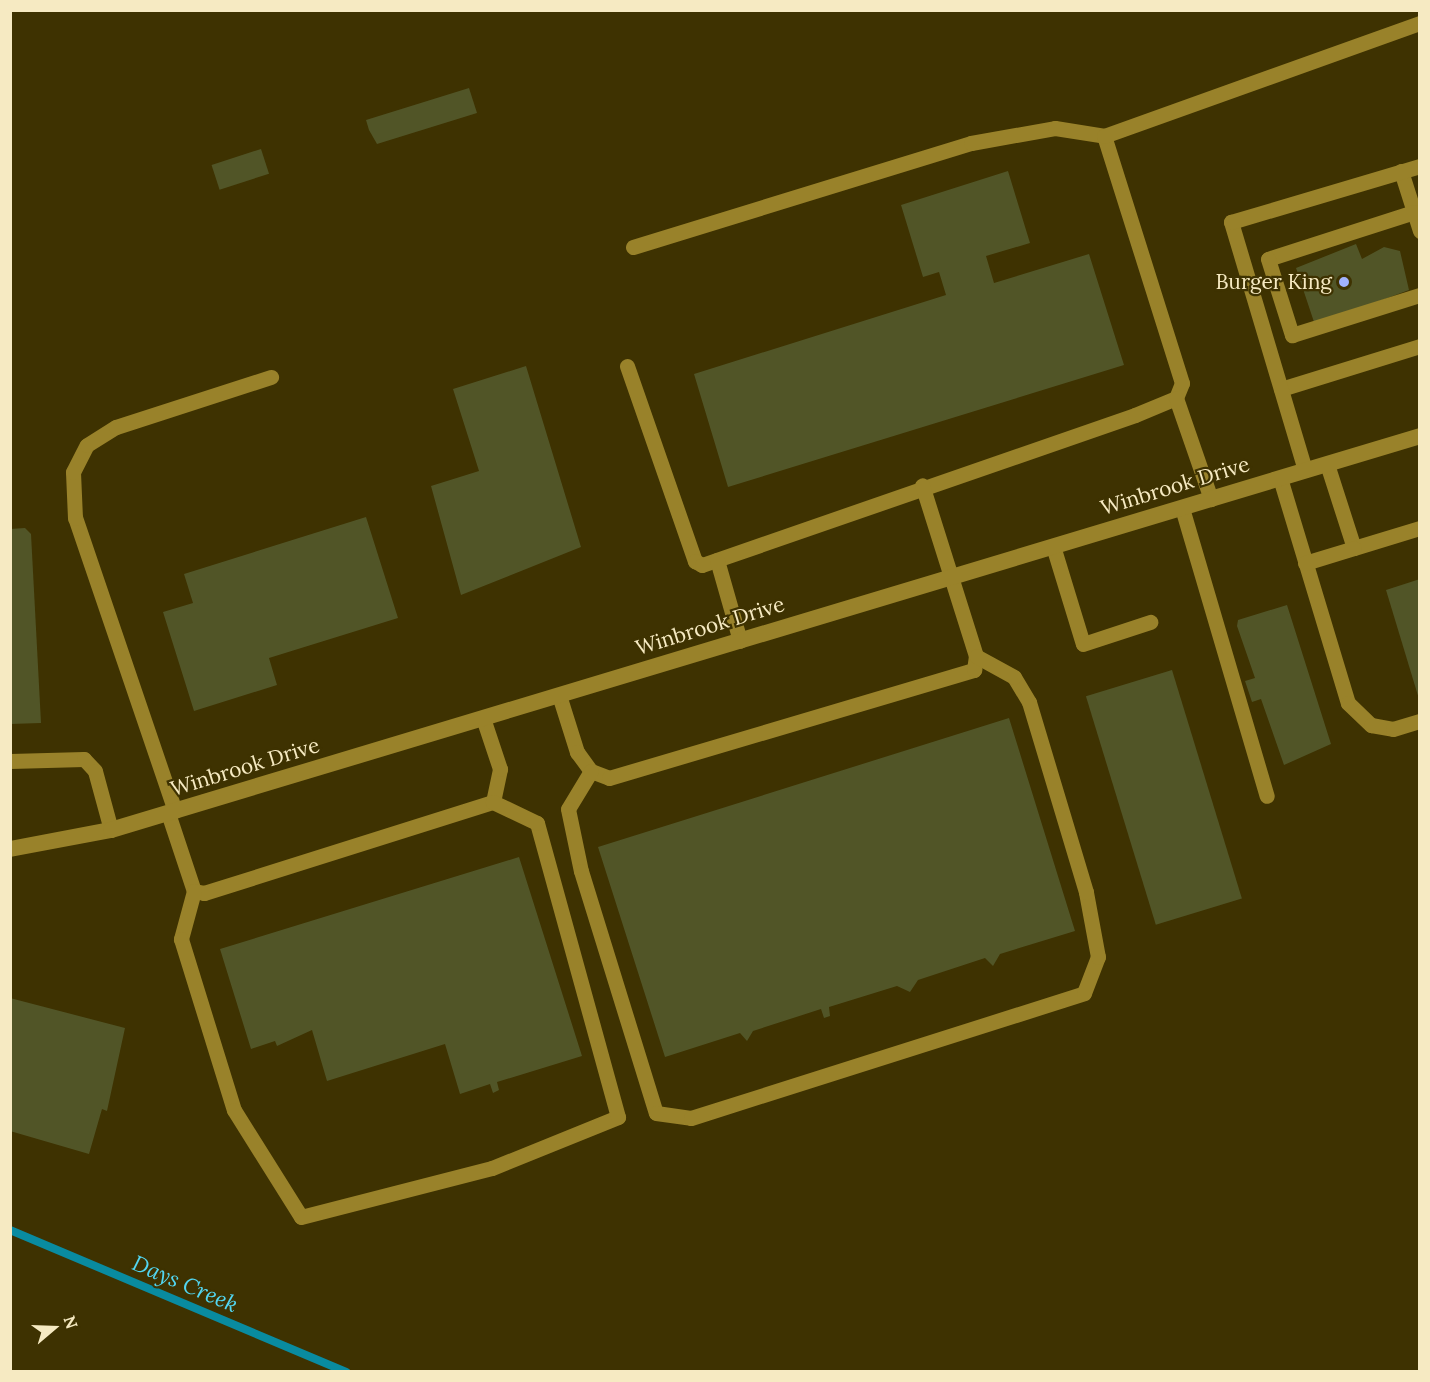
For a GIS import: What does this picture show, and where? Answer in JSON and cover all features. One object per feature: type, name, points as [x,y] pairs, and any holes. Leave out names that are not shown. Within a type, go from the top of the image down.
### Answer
[{"type":"street","name":"Winbrook Drive","points":[[10,849],[111,830],[1419,436]]},
{"type":"lane","points":[[633,247],[971,143],[1056,128],[1106,136],[1419,22]]},
{"type":"lane","points":[[1106,136],[1182,383],[1176,398],[1211,499]]},
{"type":"lane","points":[[1305,470],[1231,222],[1419,166]]},
{"type":"lane","points":[[1401,171],[1419,231]]},
{"type":"lane","points":[[1414,212],[1268,259],[1292,335],[1419,295]]},
{"type":"lane","points":[[1281,389],[1419,346]]},
{"type":"lane","points":[[627,366],[695,561],[702,565],[922,485],[1176,398]]},
{"type":"lane","points":[[194,891],[204,893],[493,802],[537,823],[618,1117],[492,1168],[301,1217],[234,1110],[181,939],[194,891],[171,812],[75,518],[72,472],[87,445],[116,428],[271,377]]},
{"type":"lane","points":[[1327,464],[1354,548]]},
{"type":"lane","points":[[1280,478],[1348,703],[1371,725],[1393,729],[1419,721]]},
{"type":"lane","points":[[559,695],[577,752],[591,771],[609,778],[975,670],[976,656],[922,485]]},
{"type":"lane","points":[[1182,508],[1267,796]]},
{"type":"lane","points":[[1305,563],[1419,528]]},
{"type":"lane","points":[[1053,546],[1083,644],[1150,622]]},
{"type":"lane","points":[[717,560],[740,641]]},
{"type":"lane","points":[[591,771],[568,809],[581,871],[656,1113],[691,1118],[1084,993],[1098,957],[1090,914],[1029,702],[1014,677],[976,656]]},
{"type":"lane","points":[[483,718],[500,769],[493,802]]},
{"type":"lane","points":[[10,761],[84,759],[95,771],[111,830]]},
{"type":"building","points":[[469,88],[477,113],[377,144],[369,130],[366,120]]},
{"type":"building","points":[[261,149],[269,174],[220,190],[212,165]]},
{"type":"building","points":[[1008,171],[1030,243],[986,256],[994,283],[1089,254],[1124,365],[728,487],[694,374],[946,295],[939,272],[923,277],[901,205]]},
{"type":"building","points":[[1356,244],[1362,259],[1384,247],[1400,251],[1409,290],[1315,325],[1296,268]]},
{"type":"building","points":[[526,366],[581,547],[461,595],[431,486],[479,471],[453,389]]},
{"type":"building","points":[[366,517],[398,618],[269,658],[277,685],[194,711],[163,612],[193,603],[184,574]]},
{"type":"building","points":[[25,528],[31,534],[41,723],[10,724],[10,529]]},
{"type":"building","points":[[1420,579],[1420,699],[1419,699],[1386,590]]},
{"type":"building","points":[[1287,605],[1331,744],[1284,765],[1261,699],[1252,702],[1245,681],[1255,678],[1237,626],[1238,620]]},
{"type":"building","points":[[1172,670],[1242,899],[1156,925],[1086,696]]},
{"type":"building","points":[[1009,718],[1075,931],[1000,954],[993,966],[985,958],[918,980],[910,992],[897,986],[829,1007],[830,1016],[824,1018],[821,1009],[753,1031],[747,1041],[740,1033],[665,1057],[598,847]]},
{"type":"building","points":[[519,857],[582,1056],[497,1082],[499,1090],[493,1093],[490,1084],[460,1094],[445,1044],[327,1081],[312,1030],[277,1046],[275,1041],[251,1049],[220,949]]},
{"type":"building","points":[[10,998],[125,1028],[107,1111],[102,1109],[89,1154],[10,1131]]},
{"type":"waterway","name":"Days Creek","points":[[10,1230],[346,1372]]},
{"type":"place","name":"Burger King","points":[[1344,282]]}]
